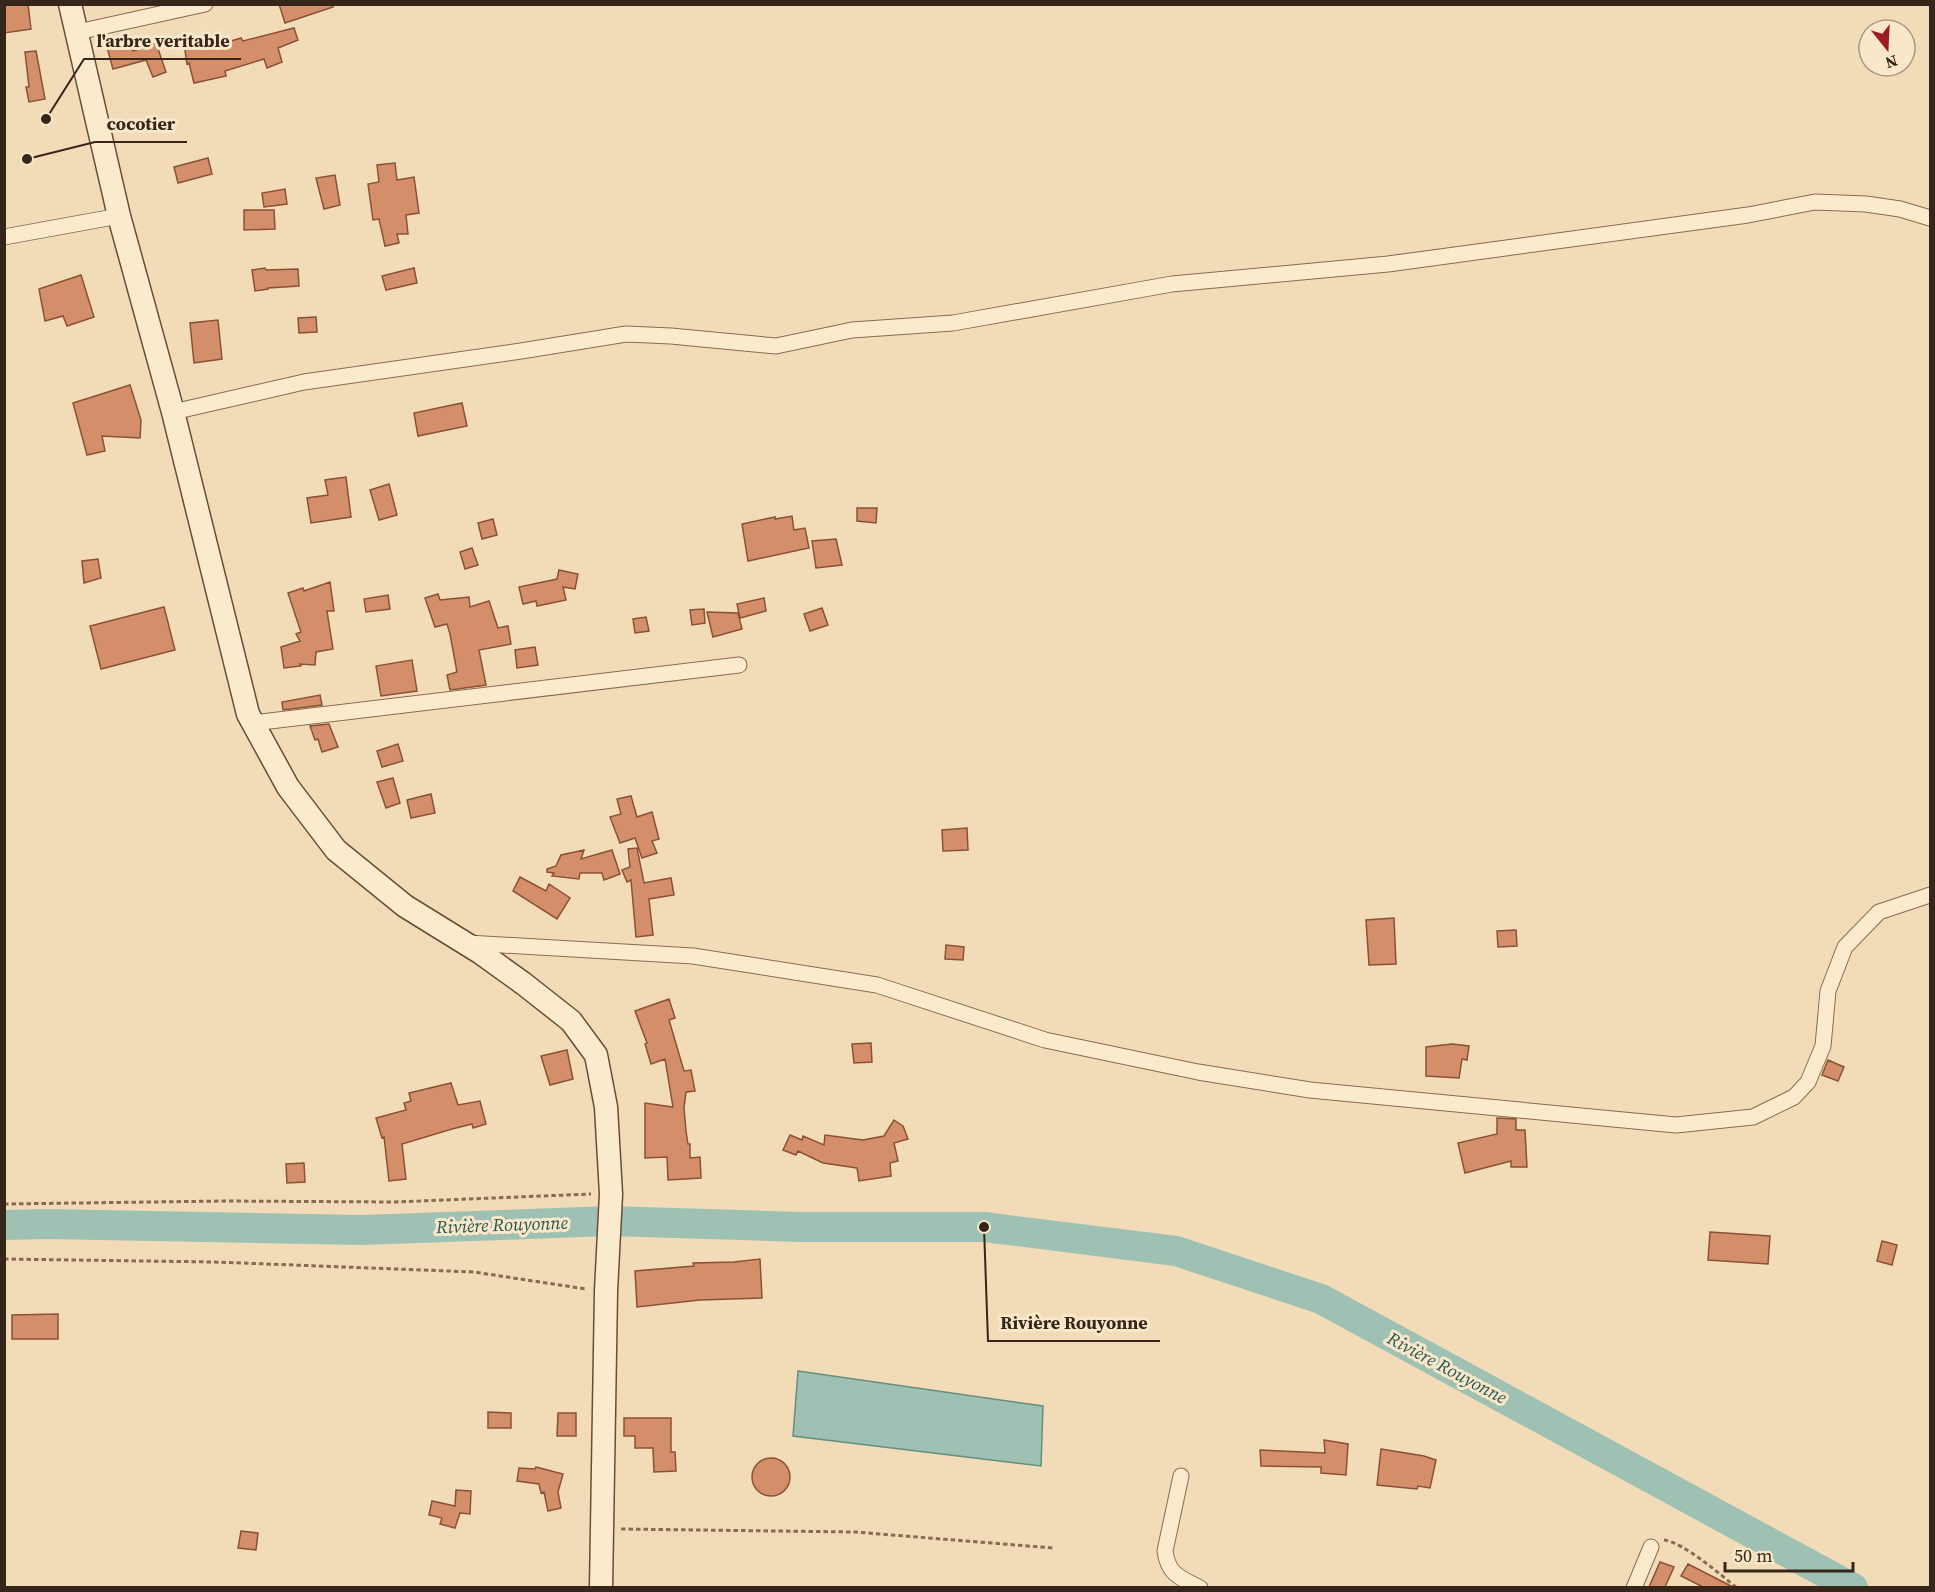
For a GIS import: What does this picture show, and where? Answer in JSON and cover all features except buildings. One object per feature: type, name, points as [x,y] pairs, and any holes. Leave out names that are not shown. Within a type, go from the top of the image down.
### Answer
[{"type":"main road","points":[[70,4],[119,216],[173,412],[248,714],[288,787],[336,850],[405,906],[490,959],[570,1021],[596,1055],[606,1107],[611,1194],[606,1291],[601,1587]]},
{"type":"street","points":[[78,32],[206,4]]},
{"type":"street","points":[[173,412],[304,382],[626,334],[776,346],[852,330],[953,323],[1172,284],[1388,264],[1748,215],[1815,202],[1866,204],[1900,209],[1930,219]]},
{"type":"street","points":[[4,237],[119,216]]},
{"type":"street","points":[[253,723],[739,665]]},
{"type":"street","points":[[466,943],[693,956],[876,986],[1045,1040],[1198,1072],[1310,1090],[1676,1125],[1753,1117],[1794,1097],[1808,1082],[1823,1046],[1828,991],[1845,947],[1879,912],[1930,895]]},
{"type":"street","points":[[1181,1476],[1165,1551],[1166,1562],[1171,1571],[1200,1587]]},
{"type":"street","points":[[1634,1587],[1651,1547]]},
{"type":"path","points":[[4,1204],[224,1201],[395,1202],[611,1194]]},
{"type":"path","points":[[4,1259],[215,1263],[474,1272],[606,1291]]},
{"type":"path","points":[[602,1529],[855,1532],[1053,1548]]},
{"type":"path","points":[[1651,1547],[1659,1539],[1671,1541],[1737,1587]]},
{"type":"shaded area","points":[[798,1371],[1043,1406],[1041,1466],[793,1436]]},
{"type":"waterway","name":"Rivière Rouyonne","points":[[4,1225],[363,1230],[610,1221],[801,1227],[984,1227],[1176,1251],[1321,1299],[1853,1588]]},
{"type":"place","name":"l'arbre veritable","points":[[46,119]]},
{"type":"place","name":"cocotier","points":[[27,159]]},
{"type":"place","name":"Rivière Rouyonne","points":[[984,1227]]}]
